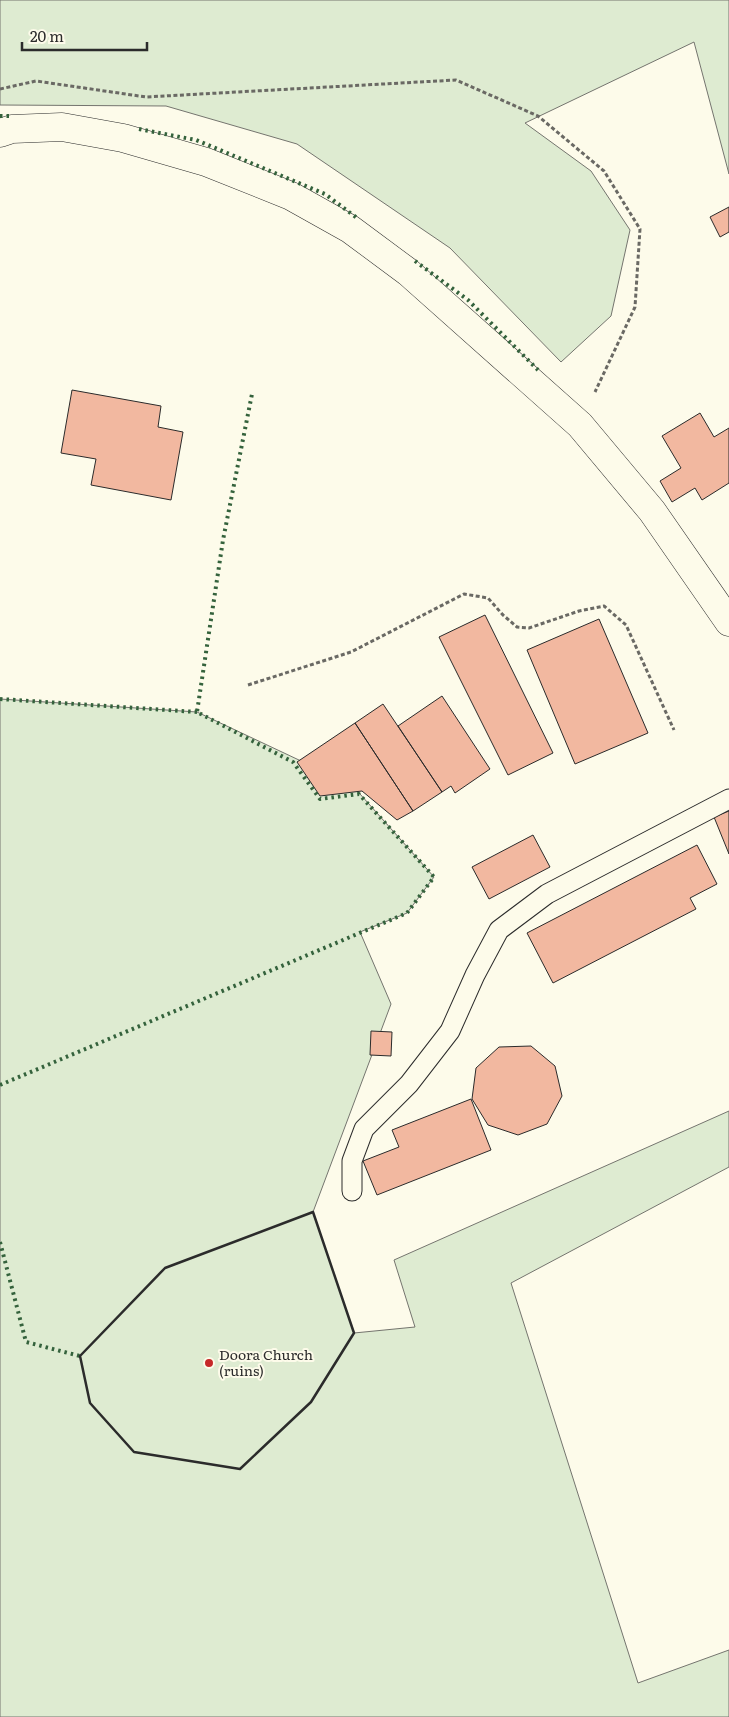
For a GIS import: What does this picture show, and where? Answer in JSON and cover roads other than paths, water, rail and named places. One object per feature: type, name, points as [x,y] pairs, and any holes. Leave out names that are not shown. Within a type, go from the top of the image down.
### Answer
[{"type":"street","points":[[0,133],[12,129],[62,127],[123,138],[206,162],[291,196],[350,229],[408,272],[580,425],[652,511],[729,622]]},
{"type":"lane","points":[[352,1191],[352,1162],[364,1129],[409,1084],[450,1031],[475,975],[499,930],[547,894],[729,799]]},
{"type":"place","name":"Doora Church (ruins)","points":[[209,1363]]}]
